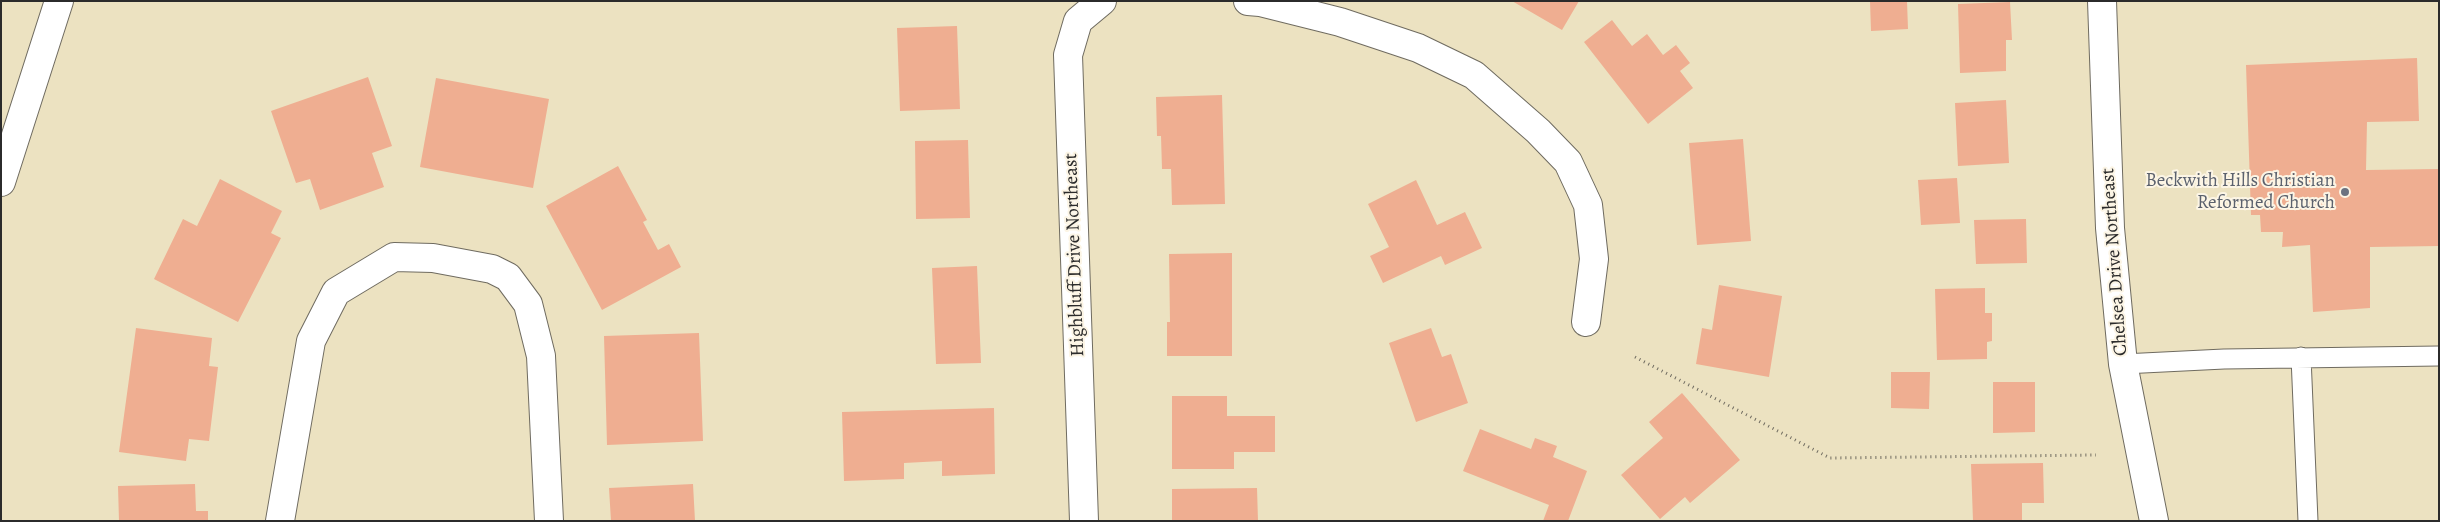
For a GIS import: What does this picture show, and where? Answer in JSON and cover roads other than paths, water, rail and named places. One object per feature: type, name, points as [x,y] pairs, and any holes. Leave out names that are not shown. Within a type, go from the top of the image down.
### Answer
[{"type":"street","points":[[1,182],[59,1]]},
{"type":"street","name":"Highbluff Drive Northeast","points":[[1084,521],[1068,56],[1078,21],[1102,1]]},
{"type":"street","points":[[1248,1],[1260,2],[1340,22],[1418,48],[1474,75],[1538,131],[1568,162],[1588,205],[1594,259],[1586,322]]},
{"type":"street","name":"Chelsea Drive Northeast","points":[[2102,1],[2110,228],[2122,364],[2154,521]]},
{"type":"street","points":[[280,521],[311,341],[336,292],[394,257],[432,258],[470,263],[492,269],[508,277],[528,304],[541,356],[549,521]]},
{"type":"lane","points":[[2122,364],[2301,357],[2439,356]]},
{"type":"lane","points":[[2301,357],[2308,521]]},
{"type":"place","name":"Beckwith Hills Christian Reformed Church","points":[[2345,192]]}]
